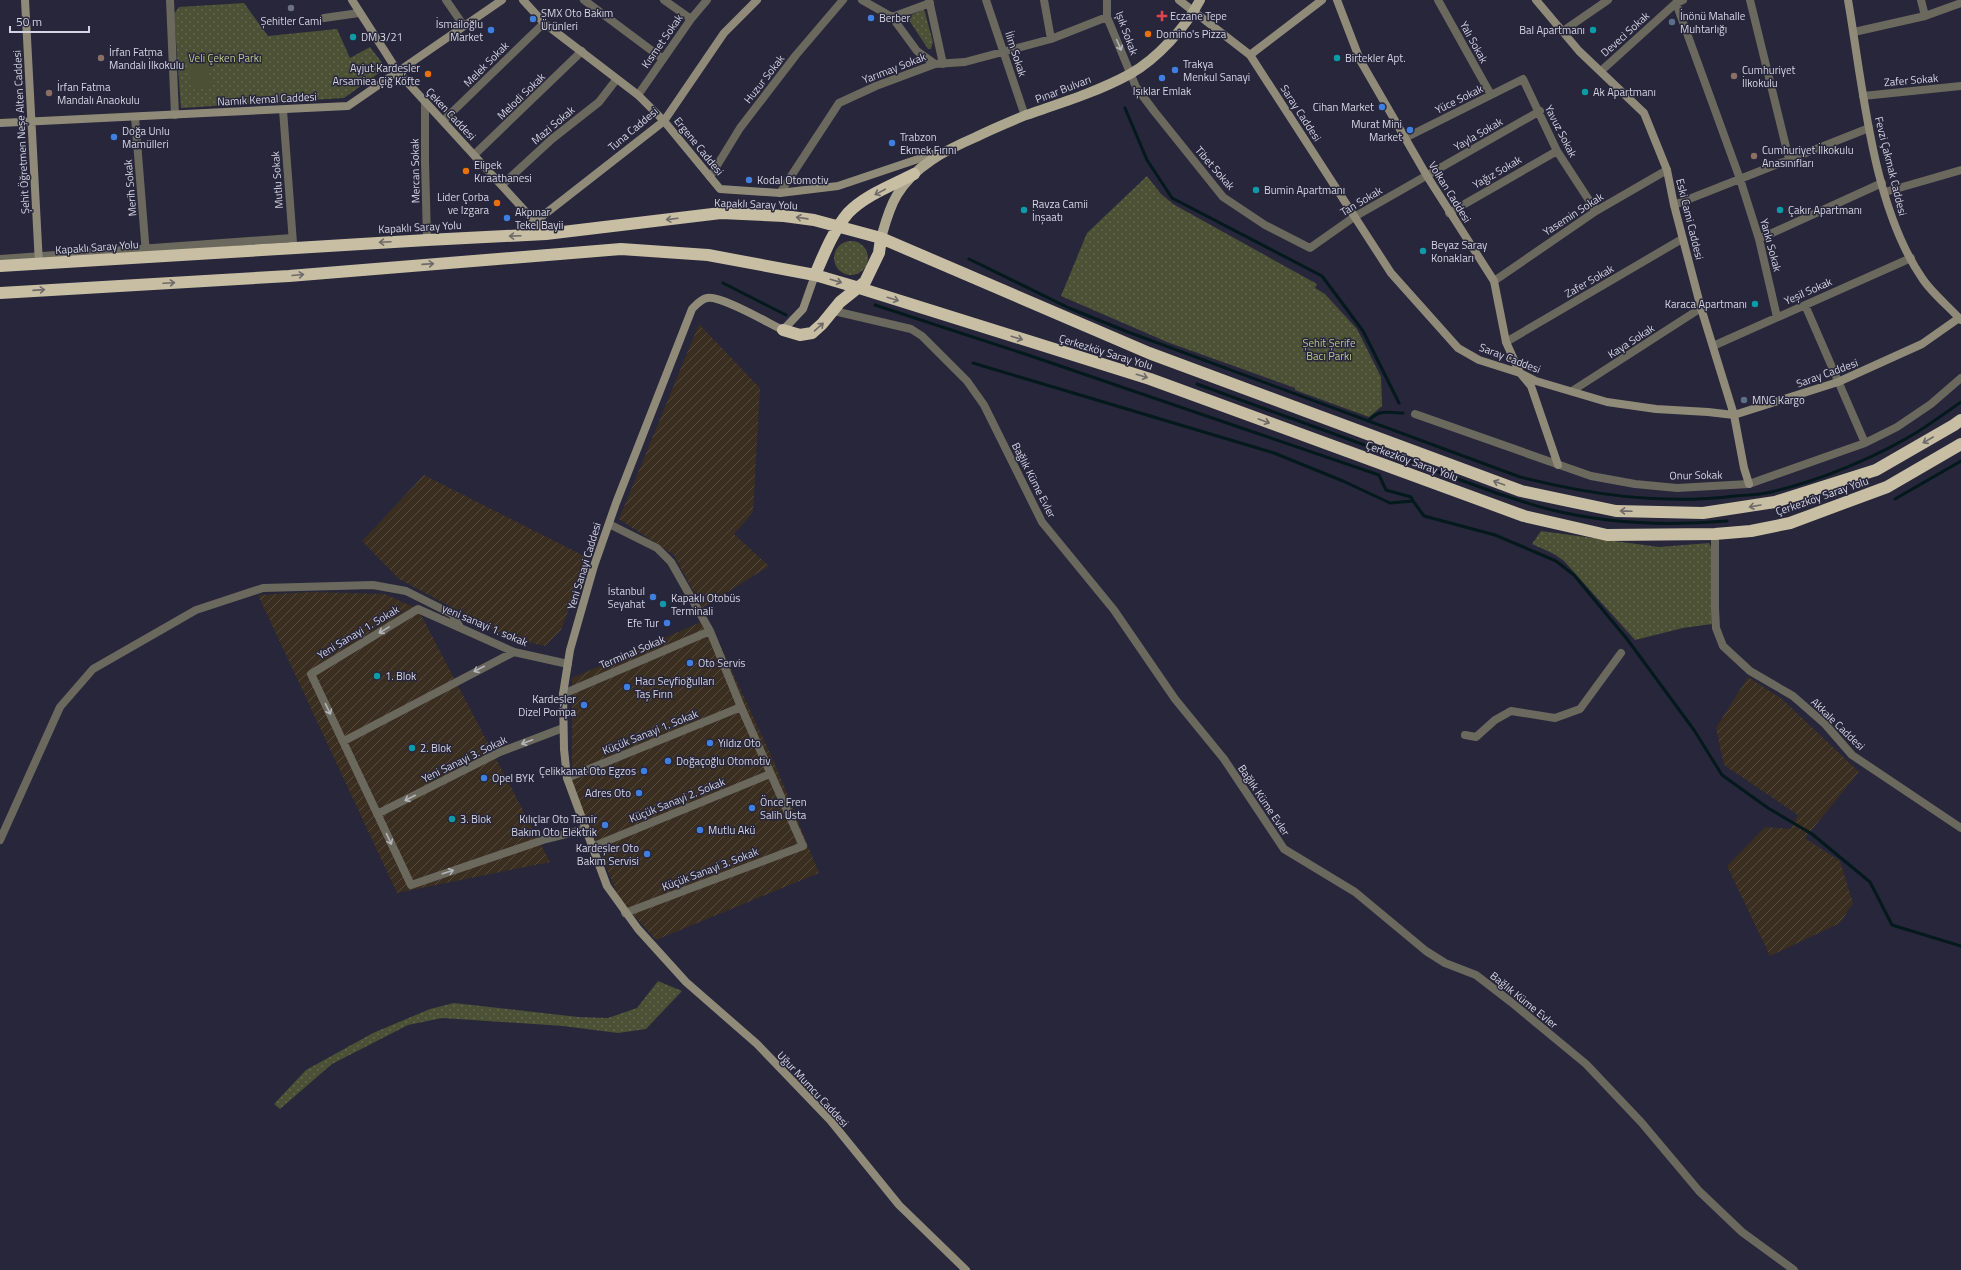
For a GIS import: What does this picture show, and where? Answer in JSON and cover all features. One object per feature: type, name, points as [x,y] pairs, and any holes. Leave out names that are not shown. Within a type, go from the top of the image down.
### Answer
[{"type":"highway","points":[[0,293],[289,276],[621,249],[708,255],[815,276],[826,248],[848,214],[861,202],[914,174]]},
{"type":"highway","name":"Kapaklı Saray Yolu","points":[[0,266],[39,260],[293,243],[428,240],[546,234],[721,213],[784,216],[840,226],[881,238]]},
{"type":"highway","points":[[783,330],[800,334],[812,333],[834,311],[840,302],[856,287],[865,282],[878,253],[881,238]]},
{"type":"highway","name":"Çerkezköy Saray Yolu","points":[[881,238],[1149,353],[1521,491],[1616,511],[1703,513],[1775,502],[1876,470],[1961,420]]},
{"type":"highway","name":"Çerkezköy Saray Yolu","points":[[815,276],[856,287],[1150,379],[1524,516],[1607,535],[1714,534],[1751,531],[1797,520],[1887,487],[1961,444]]},
{"type":"main road","name":"Pınar Bulvarı","points":[[881,238],[897,195],[914,174],[944,151],[1024,116],[1087,94],[1130,74],[1153,57],[1186,23],[1200,0]]},
{"type":"street","name":"Şehit Öğretmen Neşe Alten Caddesi","points":[[25,0],[39,260]]},
{"type":"street","points":[[175,115],[170,0],[176,0]]},
{"type":"street","name":"Çeken Caddesi","points":[[352,0],[398,72],[536,221],[546,234]]},
{"type":"street","points":[[446,0],[464,26]]},
{"type":"street","name":"Namık Kemal Caddesi","points":[[0,123],[348,106],[502,0]]},
{"type":"street","name":"Ergene Caddesi","points":[[523,0],[544,22],[582,51],[616,80],[638,95],[664,121],[720,189],[780,193],[838,186],[944,151]]},
{"type":"street","points":[[584,0],[663,59]]},
{"type":"street","points":[[664,0],[691,19]]},
{"type":"street","name":"Kısmet Sokak","points":[[638,95],[691,19],[707,0]]},
{"type":"street","name":"Tuna Caddesi","points":[[536,221],[664,121],[724,33],[757,0]]},
{"type":"street","name":"Huzur Sokak","points":[[710,177],[740,128],[796,55],[843,0]]},
{"type":"street","points":[[862,0],[892,17],[917,52],[939,64]]},
{"type":"street","name":"İlim Sokak","points":[[986,0],[1004,51],[1024,116]]},
{"type":"street","points":[[1044,0],[1051,39]]},
{"type":"street","name":"Saray Caddesi","points":[[1178,0],[1250,55],[1391,273],[1458,348],[1479,360],[1520,373],[1536,381],[1607,402],[1656,409],[1734,415],[1838,382],[1922,344],[1960,319]]},
{"type":"street","points":[[1250,55],[1322,0]]},
{"type":"street","name":"Volkan Caddesi","points":[[1337,0],[1360,60],[1449,213],[1494,281],[1506,342],[1520,373],[1531,386],[1558,465]]},
{"type":"street","name":"Yalı Sokak","points":[[1438,0],[1491,95]]},
{"type":"street","name":"Eski Cami Caddesi","points":[[1536,0],[1579,50],[1644,113],[1667,170],[1682,239],[1701,308],[1734,415],[1744,468],[1749,484]]},
{"type":"street","points":[[1563,31],[1608,0]]},
{"type":"street","points":[[1750,0],[1789,160]]},
{"type":"street","name":"Fevzi Çakmak Caddesi","points":[[1848,0],[1869,128],[1882,183],[1895,224],[1922,278],[1960,319]]},
{"type":"street","points":[[1921,0],[1925,16]]},
{"type":"street","name":"Işık Sokak","points":[[1108,1],[1107,17],[1130,74]]},
{"type":"street","points":[[892,17],[929,2],[939,64]]},
{"type":"street","name":"Deveci Sokak","points":[[1601,71],[1679,2]]},
{"type":"street","name":"Yankı Sokak","points":[[1679,2],[1759,239],[1777,317]]},
{"type":"street","points":[[1854,32],[1925,16],[1961,3]]},
{"type":"street","points":[[324,18],[359,13]]},
{"type":"street","name":"Yarımay Sokak","points":[[780,193],[839,103],[876,86],[939,64],[950,65],[965,62],[1051,39],[1107,17]]},
{"type":"street","name":"Melek Sokak","points":[[443,121],[544,22]]},
{"type":"street","name":"Melodi Sokak","points":[[474,155],[582,51]]},
{"type":"street","name":"Tibet Sokak","points":[[1130,74],[1136,87],[1154,111],[1223,197],[1265,226],[1310,248]]},
{"type":"street","name":"Yüce Sokak","points":[[1405,138],[1523,79]]},
{"type":"street","name":"Yavuz Sokak","points":[[1523,79],[1540,112],[1557,151],[1596,211]]},
{"type":"street","name":"Mazi Sokak","points":[[502,185],[552,139],[599,102],[616,80]]},
{"type":"street","name":"Zafer Sokak","points":[[1863,96],[1961,86]]},
{"type":"street","name":"Mercan Sokak","points":[[425,102],[424,161],[428,240]]},
{"type":"street","name":"Mutlu Sokak","points":[[283,110],[293,243]]},
{"type":"street","name":"Yayla Sokak","points":[[1427,176],[1540,112]]},
{"type":"street","name":"Merih Sokak","points":[[135,117],[145,253]]},
{"type":"street","points":[[1674,205],[1869,128]]},
{"type":"street","name":"Yağız Sokak","points":[[1449,213],[1557,151]]},
{"type":"street","name":"Yasemin Sokak","points":[[1494,281],[1596,211],[1667,170]]},
{"type":"street","points":[[1885,192],[1961,170]]},
{"type":"street","name":"Tan Sokak","points":[[1310,248],[1354,217],[1427,176]]},
{"type":"street","points":[[1759,239],[1882,183]]},
{"type":"street","name":"Zafer Sokak","points":[[1506,342],[1682,239]]},
{"type":"street","name":"Yeşil Sokak","points":[[1713,346],[1911,258]]},
{"type":"street","points":[[0,259],[39,260]]},
{"type":"street","points":[[783,330],[803,309],[815,276]]},
{"type":"street","name":"Yeni Sanayi Caddesi","points":[[638,929],[607,886],[567,778],[563,728],[563,694],[568,664],[594,566],[608,524],[692,309],[700,301],[706,298],[718,299],[783,330]]},
{"type":"street","points":[[1805,305],[1864,443]]},
{"type":"street","name":"Kaya Sokak","points":[[1572,391],[1701,308]]},
{"type":"street","name":"Bağlık Küme Evler","points":[[834,311],[911,329],[922,336],[966,381],[984,405],[1042,522],[1114,610],[1175,698],[1224,760],[1284,849],[1355,892],[1426,951],[1445,962],[1476,975],[1511,1002],[1586,1064],[1641,1122],[1699,1191],[1742,1232],[1794,1270]]},
{"type":"street","name":"Onur Sokak","points":[[1415,414],[1591,476],[1670,487],[1749,484],[1864,443],[1897,427],[1920,412],[1961,378]]},
{"type":"street","points":[[608,524],[657,548],[671,562],[710,631],[770,774]]},
{"type":"street","name":"Akkale Caddesi","points":[[1714,534],[1716,628],[1723,646],[1750,671],[1798,701],[1825,724],[1852,755],[1961,828]]},
{"type":"street","points":[[0,840],[60,707],[93,669],[196,610],[263,588],[373,585],[406,591],[452,614],[460,628]]},
{"type":"street","name":"yeni sanayi 1. sokak","points":[[418,610],[514,652],[568,664]]},
{"type":"street","name":"Yeni Sanayi 1. Sokak","points":[[344,741],[311,674],[418,610]]},
{"type":"street","name":"Terminal Sokak","points":[[563,694],[710,631]]},
{"type":"street","points":[[514,652],[344,741],[411,885],[546,839],[586,829]]},
{"type":"street","points":[[1465,735],[1476,737],[1495,720],[1511,711],[1555,718],[1580,709],[1621,653]]},
{"type":"street","name":"Küçük Sanayi 1. Sokak","points":[[567,778],[741,707]]},
{"type":"street","name":"Yeni Sanayi 3. Sokak","points":[[377,814],[500,752],[563,728]]},
{"type":"street","name":"Küçük Sanayi 3. Sokak","points":[[625,913],[803,846],[770,774]]},
{"type":"street","name":"Küçük Sanayi 2. Sokak","points":[[592,847],[770,774]]},
{"type":"street","name":"Uğur Mumcu Caddesi","points":[[638,929],[686,982],[757,1044],[830,1120],[866,1167],[899,1205],[966,1270]]},
{"type":"shaded area","points":[[699,324],[760,388],[753,512],[734,534],[769,566],[702,608],[674,555],[619,519]]},
{"type":"shaded area","points":[[424,475],[588,558],[561,630],[545,646],[509,638],[399,579],[362,541]]},
{"type":"shaded area","points":[[311,592],[385,594],[418,609],[550,862],[397,893],[258,595]]},
{"type":"shaded area","points":[[708,619],[775,764],[819,873],[656,940],[620,900],[572,785],[572,678]]},
{"type":"shaded area","points":[[1748,677],[1782,699],[1859,772],[1805,838],[1840,861],[1853,903],[1840,923],[1770,956],[1727,866],[1765,827],[1791,829],[1798,815],[1724,765],[1716,728]]},
{"type":"green space","name":"Veli Çeken Parkı","points":[[244,3],[268,36],[337,29],[350,58],[370,47],[386,68],[344,98],[181,108],[174,14],[179,7]]},
{"type":"green space","points":[[924,9],[933,42],[931,49],[928,49],[907,17]]},
{"type":"green space","points":[[207,53],[211,87],[191,90],[188,55]]},
{"type":"green space","name":"Şehit Şerife Bacı Parkı","points":[[1147,176],[1161,194],[1173,204],[1317,284],[1315,288],[1325,294],[1357,329],[1381,377],[1382,406],[1369,417],[1295,390],[1295,388],[1167,342],[1061,296],[1087,233]]},
{"type":"green space","points":[[848,241],[854,241],[858,242],[865,248],[868,258],[867,265],[861,272],[854,275],[848,275],[844,274],[837,268],[834,261],[834,255],[835,251],[841,244]]},
{"type":"green space","points":[[1541,531],[1659,547],[1709,543],[1713,551],[1712,624],[1683,628],[1635,640],[1564,561],[1554,554],[1532,544]]},
{"type":"green space","points":[[658,981],[682,991],[646,1029],[618,1033],[563,1026],[442,1018],[408,1025],[332,1064],[280,1109],[274,1104],[306,1070],[373,1033],[430,1009],[454,1003],[578,1017],[608,1018],[637,1008]]},
{"type":"waterway","points":[[1125,108],[1147,160],[1172,198],[1322,276],[1363,331],[1399,403]]},
{"type":"waterway","points":[[969,259],[1069,308],[1128,332],[1520,477],[1573,489],[1627,497],[1654,499],[1708,499],[1758,494],[1789,487],[1828,475],[1885,450],[1903,441],[1935,421],[1961,402]]},
{"type":"waterway","points":[[723,283],[786,315]]},
{"type":"waterway","points":[[875,305],[1028,355],[1379,475],[1386,490],[1411,497],[1424,516],[1495,535],[1556,561],[1574,575],[1627,639],[1694,730],[1722,775],[1768,808],[1812,834],[1870,882],[1892,925],[1961,946]]},
{"type":"waterway","points":[[973,363],[1274,453],[1343,481],[1390,503],[1413,501]]},
{"type":"waterway","points":[[1197,384],[1499,494],[1548,509],[1615,521],[1660,523],[1705,523],[1727,521]]},
{"type":"waterway","points":[[1368,421],[1377,414],[1384,412],[1403,413]]},
{"type":"waterway","points":[[1895,499],[1961,461]]},
{"type":"place","name":"Şehitler Cami","points":[[291,8]]},
{"type":"place","name":"Eczane Tepe","points":[[1162,16]]},
{"type":"place","name":"Berber","points":[[871,18]]},
{"type":"place","name":"SMX Oto Bakım Ürünleri","points":[[533,19]]},
{"type":"place","name":"İnönü Mahalle Muhtarlığı","points":[[1672,22]]},
{"type":"place","name":"İsmailoğlu Market","points":[[491,30]]},
{"type":"place","name":"Bal Apartmanı","points":[[1593,30]]},
{"type":"place","name":"Domino's Pizza","points":[[1148,34]]},
{"type":"place","name":"DM 3/21","points":[[353,37]]},
{"type":"place","name":"İrfan Fatma Mandalı İlkokulu","points":[[101,58]]},
{"type":"place","name":"Birtekler Apt.","points":[[1337,58]]},
{"type":"place","name":"Trakya Menkul Sanayi","points":[[1175,70]]},
{"type":"place","name":"Ayjut Kardeşler Arsamiea Çiğ Köfte","points":[[428,74]]},
{"type":"place","name":"Cumhuriyet İlkokulu","points":[[1734,76]]},
{"type":"place","name":"Işıklar Emlak","points":[[1162,78]]},
{"type":"place","name":"Ak Apartmanı","points":[[1585,92]]},
{"type":"place","name":"İrfan Fatma Mandalı Anaokulu","points":[[49,93]]},
{"type":"place","name":"Cihan Market","points":[[1382,107]]},
{"type":"place","name":"Murat Mini Market","points":[[1410,130]]},
{"type":"place","name":"Doğa Unlu Mamülleri","points":[[114,137]]},
{"type":"place","name":"Trabzon Ekmek Fırını","points":[[892,143]]},
{"type":"place","name":"Cumhuriyet İlkokulu Anasınıfları","points":[[1754,156]]},
{"type":"place","name":"Elipek Kıraathanesi","points":[[466,171]]},
{"type":"place","name":"Kodal Otomotiv","points":[[749,180]]},
{"type":"place","name":"Bumin Apartmanı","points":[[1256,190]]},
{"type":"place","name":"Lider Çorba ve Izgara","points":[[497,203]]},
{"type":"place","name":"Ravza Camii İnşaatı","points":[[1024,210]]},
{"type":"place","name":"Çakır Apartmanı","points":[[1780,210]]},
{"type":"place","name":"Akpınar Tekel Bayii","points":[[507,218]]},
{"type":"place","name":"Beyaz Saray Konakları","points":[[1423,251]]},
{"type":"place","name":"Karaca Apartmanı","points":[[1755,304]]},
{"type":"place","name":"MNG Kargo","points":[[1744,400]]},
{"type":"place","name":"İstanbul Seyahat","points":[[653,597]]},
{"type":"place","name":"Kapaklı Otobüs Terminali","points":[[663,604]]},
{"type":"place","name":"Efe Tur","points":[[667,623]]},
{"type":"place","name":"Oto Servis","points":[[690,663]]},
{"type":"place","name":"1. Blok","points":[[377,676]]},
{"type":"place","name":"Hacı Seyfioğulları Taş Fırın","points":[[627,687]]},
{"type":"place","name":"Kardeşler Dizel Pompa","points":[[584,705]]},
{"type":"place","name":"Yıldız Oto","points":[[710,743]]},
{"type":"place","name":"2. Blok","points":[[412,748]]},
{"type":"place","name":"Doğaçoğlu Otomotiv","points":[[668,761]]},
{"type":"place","name":"Çelikkanat Oto Egzos","points":[[644,771]]},
{"type":"place","name":"Opel BYK","points":[[484,778]]},
{"type":"place","name":"Adres Oto","points":[[639,793]]},
{"type":"place","name":"Önce Fren Salih Usta","points":[[752,808]]},
{"type":"place","name":"3. Blok","points":[[452,819]]},
{"type":"place","name":"Kılıçlar Oto Tamir Bakım Oto Elektrik","points":[[605,825]]},
{"type":"place","name":"Mutlu Akü","points":[[700,830]]},
{"type":"place","name":"Kardeşler Oto Bakım Servisi","points":[[647,854]]}]
